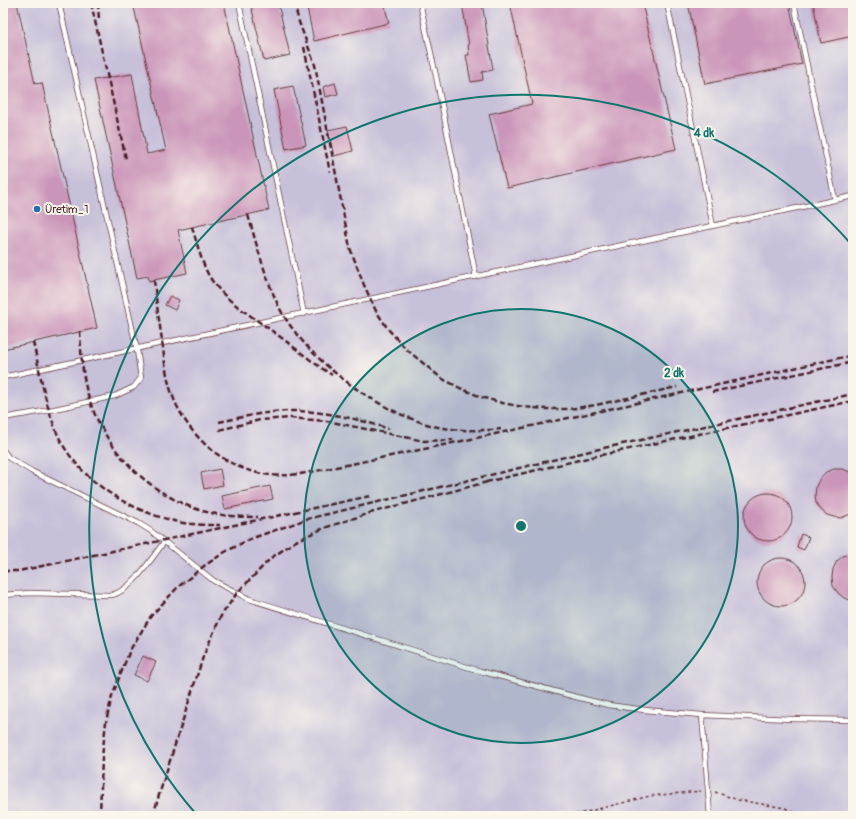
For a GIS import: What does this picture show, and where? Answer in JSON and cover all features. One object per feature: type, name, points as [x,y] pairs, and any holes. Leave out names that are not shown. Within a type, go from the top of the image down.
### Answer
[{"type":"lane","points":[[3,418],[50,410],[115,396],[134,387],[141,378],[137,350],[59,3]]},
{"type":"lane","points":[[239,3],[304,314]]},
{"type":"lane","points":[[420,3],[476,277]]},
{"type":"lane","points":[[667,3],[713,226]]},
{"type":"lane","points":[[794,3],[834,200]]},
{"type":"lane","points":[[3,378],[853,196]]},
{"type":"lane","points":[[3,450],[9,458],[33,472],[138,523],[151,531],[214,581],[256,601],[480,670],[576,698],[608,705],[702,715],[853,720]]},
{"type":"lane","points":[[3,595],[30,593],[112,595],[119,593],[127,587],[144,569],[164,542]]},
{"type":"lane","points":[[702,715],[710,816]]},
{"type":"lane","points":[[690,816],[703,816]]},
{"type":"path","points":[[570,816],[650,796],[708,790],[738,800],[785,808],[802,816]]},
{"type":"shaded area","points":[[3,3],[853,3],[853,816],[3,816]]},
{"type":"building","name":"Üretim_1","points":[[3,3],[17,3],[35,84],[42,83],[97,328],[3,349]]},
{"type":"building","points":[[133,3],[224,3],[269,210],[178,230],[187,273],[149,281],[148,276],[137,278],[94,80],[132,74],[147,154],[166,150]]},
{"type":"building","points":[[257,3],[278,3],[290,55],[264,61],[251,5]]},
{"type":"building","points":[[306,3],[384,3],[389,23],[314,41]]},
{"type":"building","points":[[462,3],[482,3],[493,70],[482,72],[483,80],[471,82],[466,55],[469,55],[469,45]]},
{"type":"building","points":[[510,3],[642,3],[676,149],[507,188],[489,114],[532,104]]},
{"type":"building","points":[[688,3],[789,3],[802,64],[705,84]]},
{"type":"building","points":[[813,3],[853,3],[853,36],[821,43]]},
{"type":"building","points":[[335,83],[338,94],[325,97],[323,87]]},
{"type":"building","points":[[293,86],[306,145],[286,149],[274,90]]},
{"type":"building","points":[[347,126],[353,151],[334,156],[328,130]]},
{"type":"building","points":[[170,296],[179,300],[175,310],[165,305]]},
{"type":"building","points":[[220,469],[223,485],[204,489],[201,473]]},
{"type":"building","points":[[834,469],[842,469],[853,473],[853,513],[841,518],[827,515],[821,510],[816,503],[815,496],[816,486],[820,478],[826,472]]},
{"type":"building","points":[[270,486],[273,499],[225,509],[222,496]]},
{"type":"building","points":[[763,493],[773,493],[782,497],[788,503],[791,508],[791,526],[782,537],[773,541],[763,541],[754,537],[748,531],[744,522],[744,512],[748,503],[754,497]]},
{"type":"building","points":[[801,534],[809,537],[804,550],[797,547]]},
{"type":"building","points":[[853,552],[853,601],[844,598],[838,593],[833,586],[832,577],[833,569],[837,561],[843,556]]},
{"type":"building","points":[[776,558],[786,558],[795,562],[801,568],[804,573],[804,591],[795,602],[786,606],[776,606],[767,602],[761,596],[757,587],[757,577],[761,568],[767,562]]},
{"type":"building","points":[[143,656],[156,662],[147,681],[134,675]]},
{"type":"railway","points":[[91,3],[126,159]]},
{"type":"railway","points":[[98,3],[99,21]]},
{"type":"railway","points":[[294,3],[299,22],[315,65],[350,248],[376,311],[388,329],[406,349],[441,378],[460,388],[481,397],[524,407],[569,409],[596,405],[677,387]]},
{"type":"railway","points":[[304,47],[330,172]]},
{"type":"railway","points":[[248,215],[265,273],[279,307],[291,327],[326,365],[369,397],[392,410],[416,420],[438,427],[453,429],[501,429]]},
{"type":"railway","points":[[192,227],[206,270],[222,293],[239,308],[332,375]]},
{"type":"railway","points":[[154,280],[164,359],[171,391],[177,407],[196,435],[222,458],[253,472],[270,475],[302,474],[375,459],[580,416],[853,355]]},
{"type":"railway","points":[[80,331],[84,377],[87,392],[94,412],[104,432],[116,450],[130,466],[146,481],[183,504],[217,514],[258,517]]},
{"type":"railway","points":[[33,342],[46,399],[57,433],[66,449],[90,478],[121,500],[156,516],[185,523],[220,525]]},
{"type":"railway","points":[[712,392],[853,362]]},
{"type":"railway","points":[[100,816],[102,757],[106,722],[112,696],[130,650],[151,616],[177,588],[204,566],[225,552],[250,539],[307,519],[590,451],[853,394]]},
{"type":"railway","points":[[486,482],[592,457],[853,401]]},
{"type":"railway","points":[[219,422],[274,412],[304,411],[342,416],[389,429]]},
{"type":"railway","points":[[219,430],[260,420],[291,418],[327,421],[424,441],[453,440]]},
{"type":"railway","points":[[153,816],[203,657],[221,616],[237,593],[271,558],[296,541],[324,528],[370,513],[491,481]]},
{"type":"railway","points":[[3,571],[19,571],[370,496]]},
{"type":"place","name":"Üretim_1","points":[[37,209]]}]
